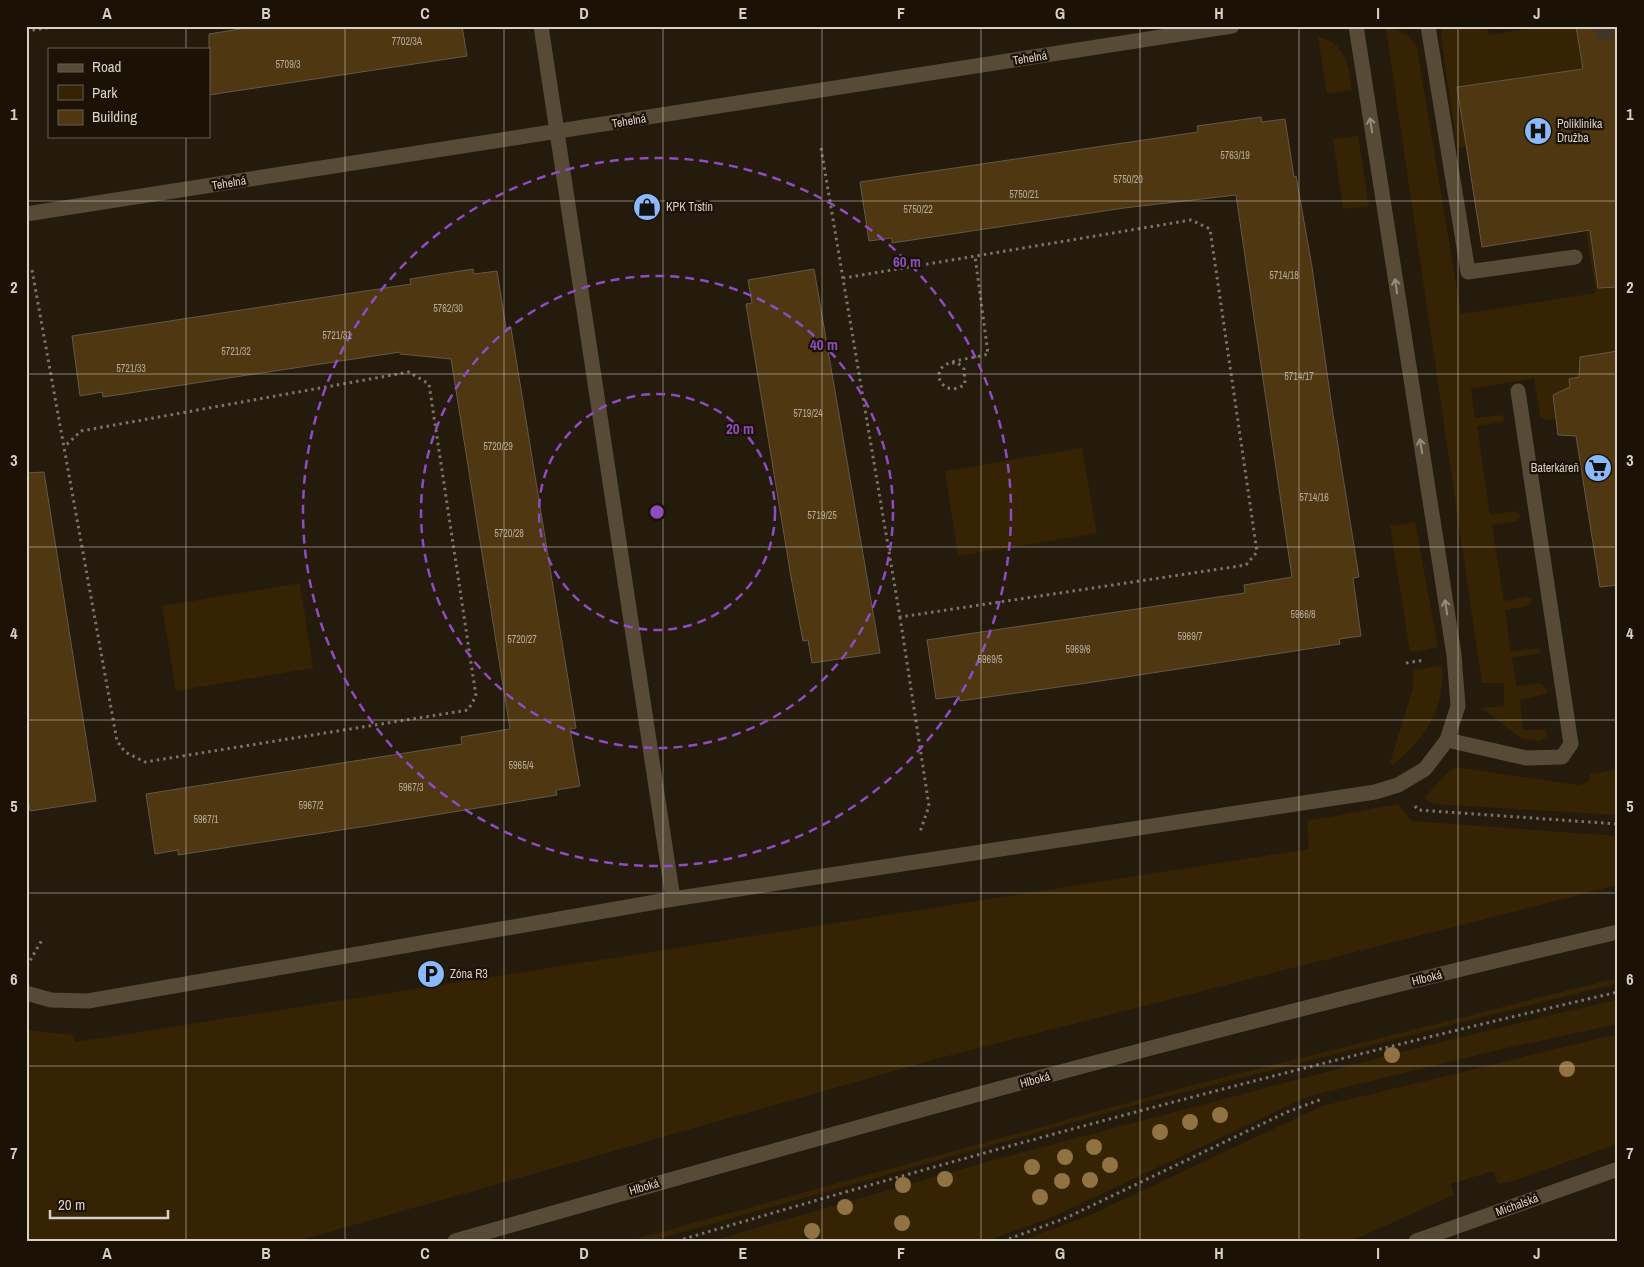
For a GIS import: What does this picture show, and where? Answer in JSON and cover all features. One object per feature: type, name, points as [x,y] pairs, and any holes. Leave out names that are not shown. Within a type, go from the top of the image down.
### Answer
[{"type":"street","points":[[542,26],[673,899]]},
{"type":"street","name":"Tehelná","points":[[26,214],[1232,26]]},
{"type":"street","points":[[26,994],[50,1000],[88,1001],[673,899],[1375,792],[1398,785],[1425,769],[1447,740],[1458,706],[1454,655],[1356,26]]},
{"type":"street","points":[[1428,26],[1468,272],[1575,257]]},
{"type":"street","points":[[1447,740],[1526,758],[1562,757],[1571,744],[1518,391]]},
{"type":"street","name":"Hlboká","points":[[455,1241],[730,1162],[1240,1025],[1618,932]]},
{"type":"street","name":"Michalská","points":[[1416,1241],[1618,1169]]},
{"type":"path","points":[[26,31],[61,26]]},
{"type":"path","points":[[821,148],[900,617],[929,806],[910,864]]},
{"type":"path","points":[[844,278],[1191,220],[1210,229],[1257,552],[1246,565],[900,617]]},
{"type":"path","points":[[952,363],[958,363],[964,369],[965,384],[958,389],[950,390],[943,386],[939,380],[940,371],[944,366],[952,363],[988,354],[975,256]]},
{"type":"path","points":[[32,270],[117,741],[125,752],[145,762],[468,710],[476,696],[429,384],[410,372],[81,431],[64,447]]},
{"type":"path","points":[[1406,663],[1431,659]]},
{"type":"path","points":[[1410,801],[1418,810],[1618,824]]},
{"type":"path","points":[[26,968],[43,938]]},
{"type":"path","points":[[677,1241],[865,1186],[1231,1088],[1472,1026],[1618,992]]},
{"type":"path","points":[[1003,1241],[1066,1218],[1288,1112],[1322,1099]]},
{"type":"green space","points":[[1443,26],[1487,26],[1489,35],[1544,26],[1576,26],[1583,69],[1457,87],[1466,147],[1457,148],[1441,37]]},
{"type":"green space","points":[[1386,29],[1404,33],[1417,47],[1461,314],[1596,293],[1586,231],[1590,230],[1618,266],[1618,352],[1585,356],[1580,359],[1581,376],[1569,379],[1571,390],[1554,395],[1556,419],[1545,420],[1540,416],[1534,378],[1471,389],[1475,418],[1499,415],[1505,417],[1502,422],[1477,426],[1490,515],[1516,511],[1521,515],[1516,521],[1492,525],[1504,601],[1531,597],[1532,601],[1527,606],[1505,610],[1511,651],[1541,648],[1539,653],[1512,658],[1517,686],[1541,683],[1547,690],[1546,694],[1520,700],[1523,730],[1546,730],[1547,736],[1541,741],[1522,739],[1482,708],[1504,706],[1504,683],[1482,683]]},
{"type":"green space","points":[[1318,37],[1335,44],[1344,56],[1352,90],[1327,94]]},
{"type":"green space","points":[[1358,136],[1369,206],[1343,209],[1333,139]]},
{"type":"green space","points":[[1082,448],[1097,533],[958,556],[945,471]]},
{"type":"green space","points":[[1415,522],[1438,647],[1414,652],[1410,650],[1409,646],[1390,526]]},
{"type":"green space","points":[[300,583],[313,668],[176,691],[162,606]]},
{"type":"green space","points":[[1442,665],[1440,696],[1431,722],[1415,744],[1393,765],[1390,763],[1412,691],[1414,670]]},
{"type":"green space","points":[[1455,767],[1578,785],[1588,782],[1590,774],[1618,769],[1618,815],[1433,804],[1424,798]]},
{"type":"green space","points":[[1398,804],[1412,821],[1618,836],[1618,885],[940,1058],[297,1241],[26,1241],[26,1030],[74,1035],[75,1042],[1309,849],[1307,821]]},
{"type":"green space","points":[[1618,978],[1618,983],[1150,1101],[651,1241],[628,1241],[1192,1085]]},
{"type":"green space","points":[[1618,999],[1618,1024],[1502,1049],[1309,1096],[1055,1216],[987,1241],[711,1241],[990,1161],[1405,1051]]},
{"type":"green space","points":[[1618,1034],[1618,1144],[1513,1181],[1498,1184],[1493,1171],[1451,1184],[1454,1195],[1351,1241],[1021,1241],[1088,1216],[1322,1106]]},
{"type":"building","points":[[259,26],[462,26],[467,56],[210,95],[209,34]]},
{"type":"building","name":"Poliklinika Družba","points":[[1576,26],[1618,26],[1618,287],[1598,288],[1590,230],[1482,247],[1457,87],[1583,69]]},
{"type":"building","points":[[1261,117],[1262,122],[1285,119],[1294,177],[1296,176],[1312,267],[1359,577],[1353,578],[1361,636],[1339,639],[1340,644],[1087,683],[960,701],[959,696],[936,699],[927,640],[1245,593],[1244,585],[1292,577],[1236,195],[1124,208],[892,243],[892,238],[869,241],[860,182],[1198,132],[1197,126]]},
{"type":"building","points":[[473,269],[474,274],[497,271],[506,328],[511,328],[576,728],[570,729],[580,786],[556,790],[557,795],[367,826],[178,855],[178,850],[155,854],[146,794],[462,744],[461,737],[510,729],[451,359],[400,354],[400,352],[103,397],[102,392],[80,396],[72,336],[411,284],[410,279]]},
{"type":"building","points":[[814,269],[880,653],[812,663],[808,640],[803,641],[791,577],[746,304],[752,303],[748,280]]},
{"type":"building","points":[[1618,351],[1618,585],[1600,587],[1576,436],[1558,435],[1553,395],[1570,387],[1569,379],[1579,377],[1580,357]]},
{"type":"building","points":[[44,472],[96,801],[30,811],[26,784],[26,473]]},
{"type":"tunnel","points":[[1602,26],[1604,33],[1618,30]]},
{"type":"place","name":"Poliklinika Družba","points":[[1538,131]]},
{"type":"place","name":"KPK Trstín","points":[[647,207]]},
{"type":"place","name":"Baterkáreň","points":[[1598,468]]},
{"type":"place","name":"Zóna R3","points":[[431,974]]}]
